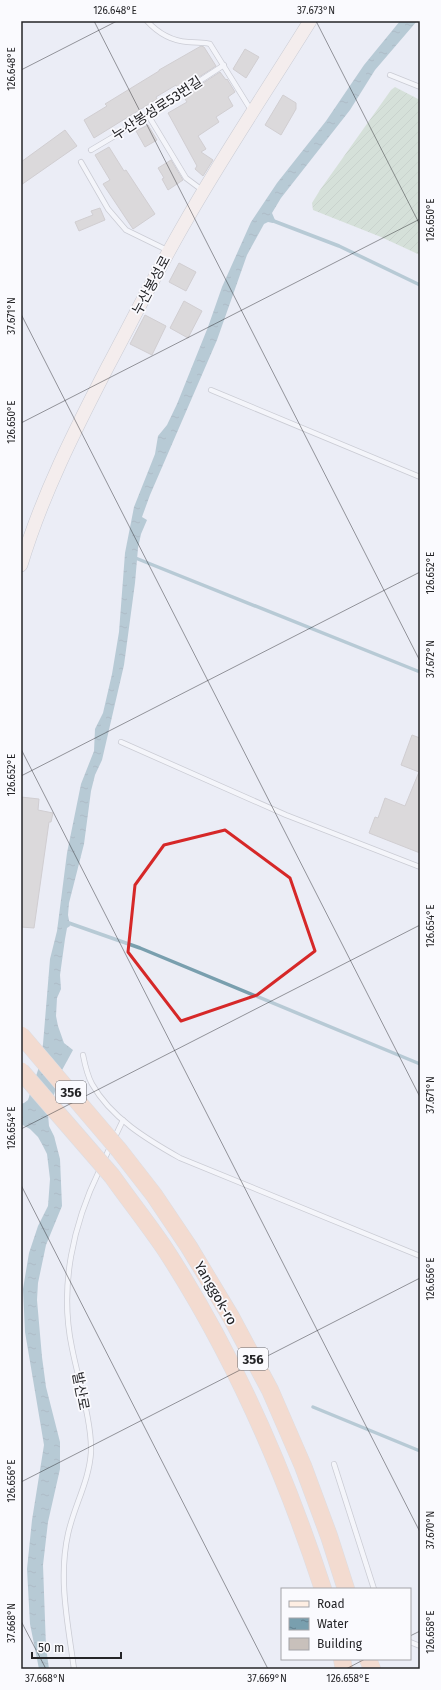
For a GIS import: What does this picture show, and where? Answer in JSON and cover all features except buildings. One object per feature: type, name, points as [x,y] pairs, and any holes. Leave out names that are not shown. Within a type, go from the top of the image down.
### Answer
[{"type":"highway","name":"Yanggok-ro","points":[[21,1035],[119,1150],[154,1195],[189,1247],[231,1318],[270,1390],[303,1466],[329,1536],[346,1588]]},
{"type":"highway","name":"Yanggok-ro","points":[[21,1071],[112,1176],[164,1249],[208,1321],[248,1395],[282,1476],[323,1588]]},
{"type":"street","name":"누산봉성로","points":[[21,565],[52,482],[76,429],[169,251],[203,191],[310,21]]},
{"type":"lane","points":[[147,21],[161,33],[170,38],[184,42],[210,44],[253,113]]},
{"type":"lane","name":"누산봉성로53번길","points":[[91,150],[148,115],[224,65]]},
{"type":"lane","points":[[390,75],[420,87]]},
{"type":"lane","points":[[148,115],[186,178],[203,191]]},
{"type":"lane","points":[[81,162],[108,209],[126,230],[169,251]]},
{"type":"lane","points":[[211,390],[420,477]]},
{"type":"lane","points":[[121,742],[279,812],[420,867]]},
{"type":"lane","points":[[83,1055],[87,1073],[100,1096],[123,1120],[157,1145],[180,1158],[420,1256]]},
{"type":"lane","name":"발산로","points":[[74,1669],[65,1606],[63,1564],[68,1532],[86,1480],[91,1451],[90,1433],[72,1347],[66,1305],[67,1286],[75,1235],[83,1209],[90,1189],[123,1120]]},
{"type":"lane","points":[[334,1464],[374,1588]]},
{"type":"highlighted area","points":[[225,830],[290,878],[315,951],[257,995],[181,1021],[128,952],[135,885],[164,845]]},
{"type":"green space","points":[[395,87],[420,100],[420,255],[381,237],[313,210],[312,203],[320,190],[391,90]]},
{"type":"water","points":[[400,21],[417,21],[375,70],[350,110],[281,198],[272,213],[275,220],[273,223],[268,222],[264,224],[247,255],[217,340],[150,495],[142,517],[147,520],[141,534],[138,548],[124,665],[102,760],[95,775],[91,791],[84,844],[69,903],[68,915],[70,926],[67,928],[65,939],[60,975],[61,989],[57,998],[56,1016],[58,1026],[64,1043],[73,1050],[61,1072],[48,1114],[49,1126],[54,1136],[60,1159],[62,1206],[46,1245],[38,1283],[37,1300],[46,1387],[60,1442],[60,1469],[48,1522],[43,1565],[46,1647],[49,1669],[39,1669],[30,1624],[27,1569],[32,1520],[44,1445],[25,1332],[23,1289],[29,1253],[38,1226],[48,1206],[50,1179],[47,1154],[43,1146],[38,1137],[30,1129],[21,1124],[21,1104],[28,1100],[38,1070],[43,1044],[50,959],[57,931],[67,853],[81,784],[94,751],[95,729],[103,713],[112,674],[119,632],[125,553],[134,507],[155,454],[158,436],[167,425],[177,404],[208,327],[222,287],[251,222],[277,183],[326,121],[364,65]]},
{"type":"waterway","points":[[271,220],[339,246],[420,285]]},
{"type":"waterway","points":[[133,557],[420,672]]},
{"type":"waterway","points":[[66,922],[140,948],[420,1064]]},
{"type":"waterway","points":[[313,1407],[420,1451]]}]
